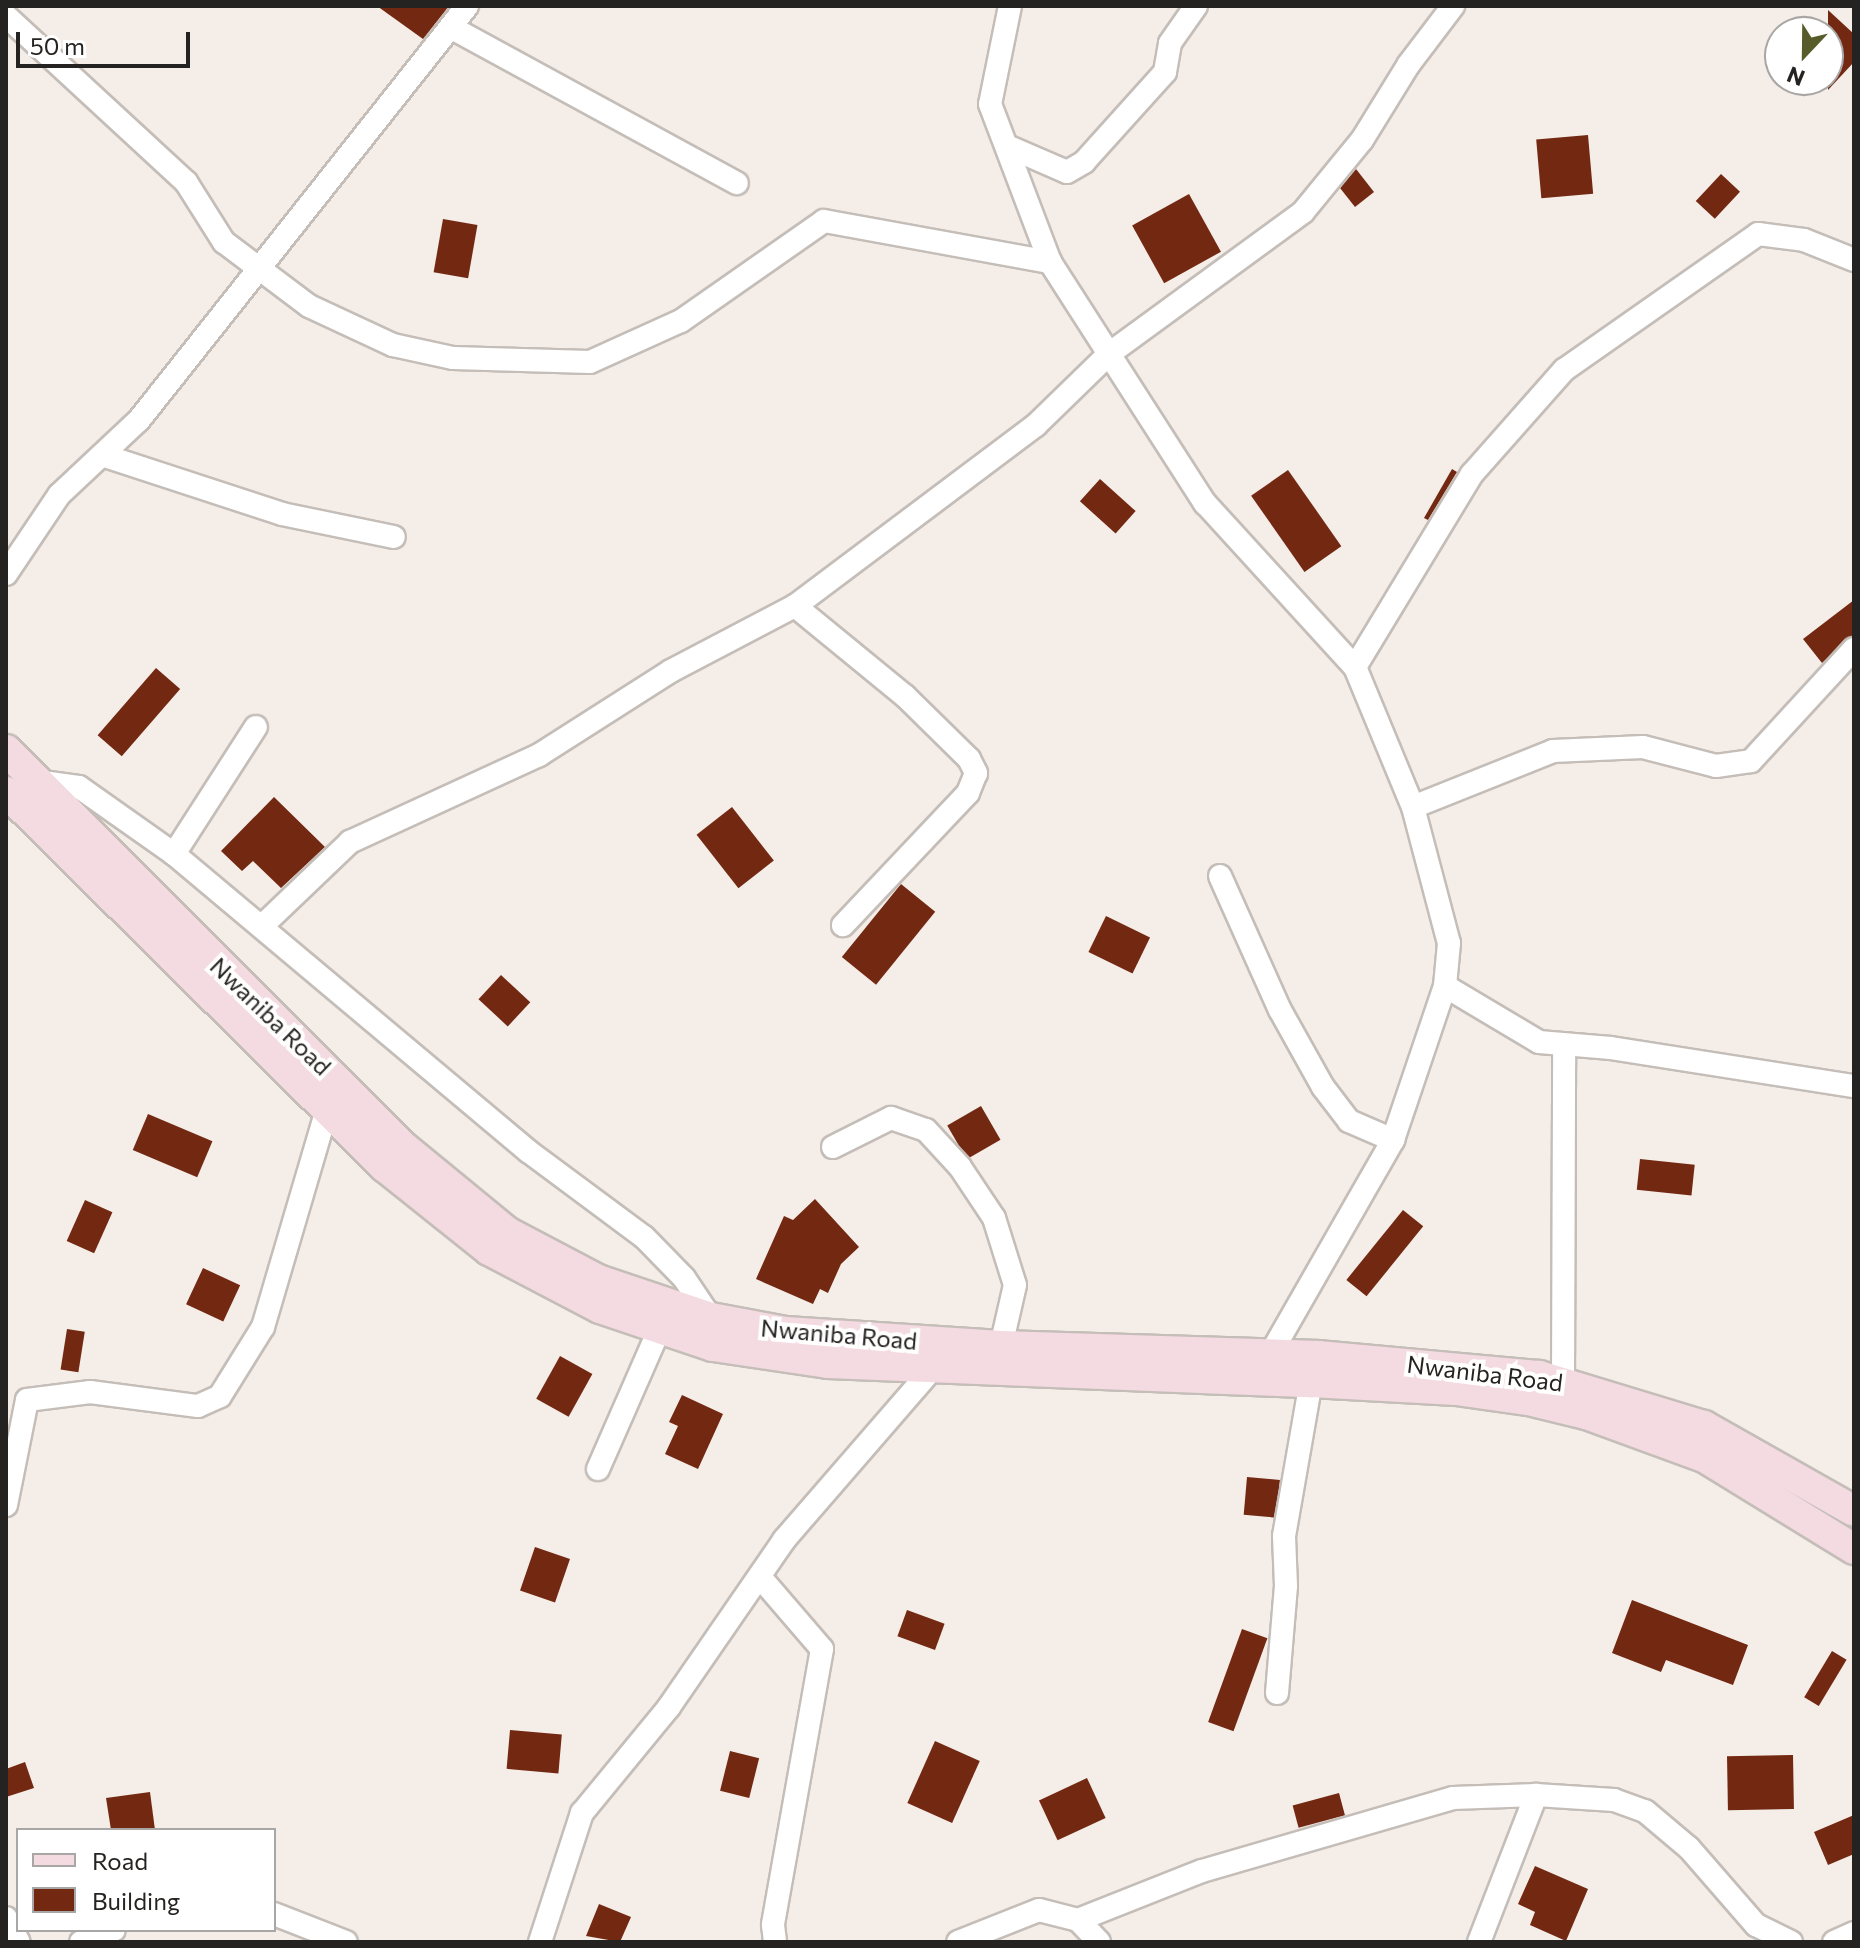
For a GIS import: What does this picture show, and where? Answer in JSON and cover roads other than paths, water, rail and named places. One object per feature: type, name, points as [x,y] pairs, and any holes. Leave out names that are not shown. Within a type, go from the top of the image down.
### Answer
[{"type":"main road","name":"Nwaniba Road","points":[[6,750],[400,1144],[470,1203],[553,1259],[654,1301],[711,1318],[835,1337],[1270,1355],[1486,1369],[1563,1382],[1704,1426],[1853,1507]]},
{"type":"main road","points":[[6,792],[385,1167],[489,1250],[546,1283],[659,1330],[766,1356],[934,1367],[1456,1390],[1586,1414],[1706,1458],[1854,1549]]},
{"type":"street","points":[[6,574],[59,495],[139,420],[454,29],[467,6]]},
{"type":"street","points":[[1010,6],[990,104],[1050,262],[1205,503],[1355,667],[1413,807],[1449,943],[1445,986],[1393,1140],[1270,1355]]},
{"type":"street","points":[[1007,146],[1067,172],[1084,162],[1165,72],[1170,43],[1196,6]]},
{"type":"street","points":[[262,926],[350,842],[539,755],[671,671],[795,606],[1036,425],[1109,354],[1303,212],[1362,140],[1409,64],[1453,6]]},
{"type":"street","points":[[6,16],[186,182],[224,242],[257,270],[309,306],[393,345],[453,358],[590,362],[681,321],[824,221],[1050,262]]},
{"type":"street","points":[[454,29],[737,183]]},
{"type":"street","points":[[1355,667],[1472,474],[1564,370],[1758,234],[1804,240],[1854,260]]},
{"type":"street","points":[[102,455],[282,514],[394,537]]},
{"type":"street","points":[[795,606],[905,696],[969,759],[976,773],[968,793],[843,925]]},
{"type":"street","points":[[1413,807],[1553,751],[1643,747],[1716,766],[1751,761],[1854,649]]},
{"type":"street","points":[[174,854],[256,727]]},
{"type":"street","points":[[35,781],[79,787],[174,854],[528,1151],[644,1237],[684,1278],[711,1318]]},
{"type":"street","points":[[1220,876],[1280,1010],[1323,1087],[1349,1121],[1393,1140]]},
{"type":"street","points":[[1445,986],[1539,1042],[1564,1047],[1611,1048],[1854,1086]]},
{"type":"street","points":[[1563,1382],[1564,1047]]},
{"type":"street","points":[[6,1505],[27,1400],[90,1392],[198,1406],[220,1396],[263,1327],[327,1110]]},
{"type":"street","points":[[833,1147],[891,1118],[926,1130],[960,1167],[994,1218],[1015,1285],[1001,1346]]},
{"type":"street","points":[[598,1469],[659,1330]]},
{"type":"street","points":[[540,1942],[582,1813],[669,1707],[784,1540],[934,1367]]},
{"type":"street","points":[[1277,1693],[1286,1586],[1284,1536],[1311,1382]]},
{"type":"street","points":[[760,1577],[822,1649],[773,1925],[775,1942]]},
{"type":"street","points":[[1479,1942],[1536,1795]]},
{"type":"street","points":[[1078,1920],[1202,1871],[1453,1798],[1536,1795],[1614,1800],[1645,1811],[1689,1848],[1756,1925],[1791,1942]]},
{"type":"street","points":[[958,1942],[1039,1910],[1078,1920],[1099,1942]]},
{"type":"street","points":[[276,1915],[346,1942]]},
{"type":"street","points":[[6,1918],[19,1942]]},
{"type":"street","points":[[81,1942],[108,1932]]},
{"type":"street","points":[[1834,1942],[1854,1933]]}]
